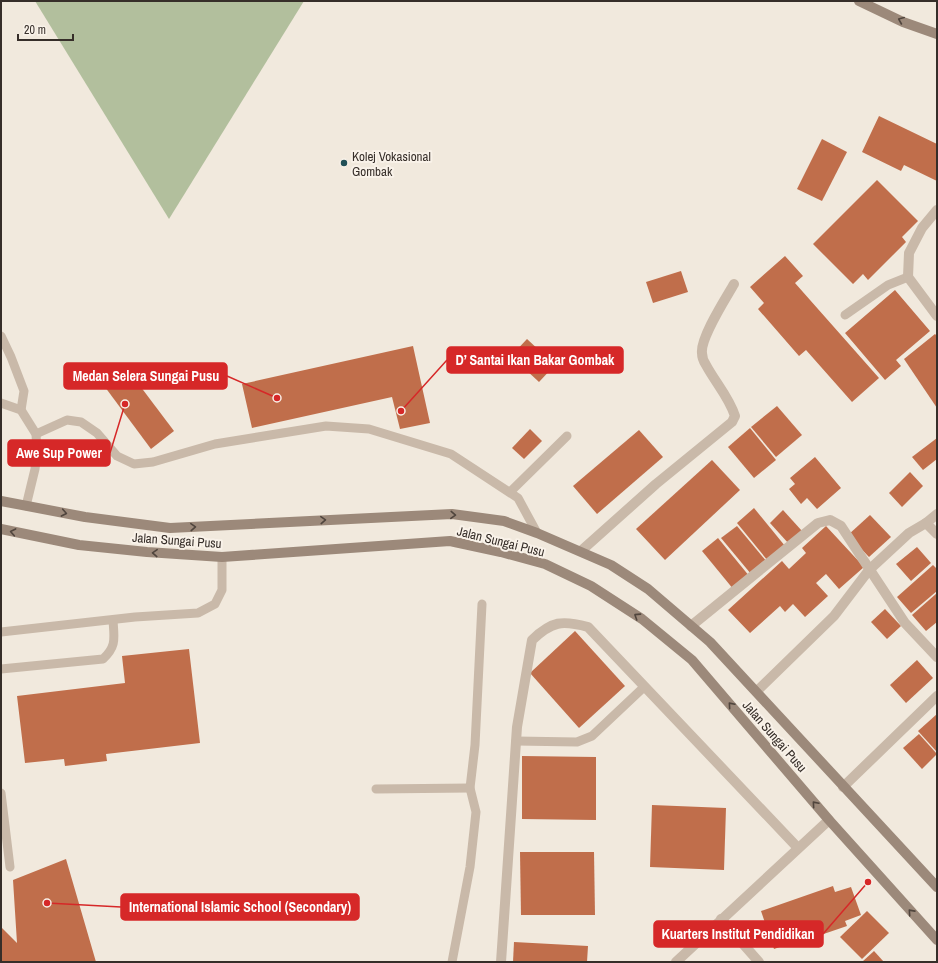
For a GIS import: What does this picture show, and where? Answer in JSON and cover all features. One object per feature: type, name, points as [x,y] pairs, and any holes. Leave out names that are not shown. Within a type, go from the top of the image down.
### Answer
[{"type":"main road","points":[[859,1],[903,22],[937,34]]},
{"type":"main road","name":"Jalan Sungai Pusu","points":[[1,501],[85,517],[170,528],[452,514],[504,521],[581,551],[611,565],[648,589],[710,642],[937,887]]},
{"type":"main road","name":"Jalan Sungai Pusu","points":[[1,529],[79,545],[147,552],[222,557],[450,541],[501,552],[544,564],[591,586],[642,619],[692,660],[829,820],[937,940]]},
{"type":"street","points":[[937,210],[922,228],[909,253],[908,277],[937,316]]},
{"type":"street","points":[[581,551],[656,484],[732,422],[735,416],[732,407],[705,364],[702,353],[703,342],[734,284]]},
{"type":"street","points":[[757,691],[834,616],[869,570],[909,533],[926,523],[937,514]]},
{"type":"street","points":[[691,626],[818,523],[830,520],[841,526],[905,623],[937,657]]},
{"type":"street","points":[[926,523],[937,534]]},
{"type":"street","points":[[501,962],[517,727],[532,640],[554,624],[571,623],[588,628],[798,848]]},
{"type":"street","points":[[843,787],[937,696]]},
{"type":"street","points":[[676,962],[829,820]]},
{"type":"street","points":[[721,920],[760,962]]},
{"type":"lane","points":[[846,315],[888,285],[908,277]]},
{"type":"lane","points":[[1,336],[11,356],[24,391],[21,410]]},
{"type":"lane","points":[[1,403],[21,410],[36,434],[38,453],[26,506]]},
{"type":"lane","points":[[36,434],[67,420],[80,422],[97,433],[117,456],[134,464],[153,462],[215,444],[326,426],[369,429],[451,454],[518,498],[537,533]]},
{"type":"lane","points":[[510,492],[567,436]]},
{"type":"lane","points":[[1,632],[135,617],[198,613],[215,604],[222,590],[222,557]]},
{"type":"lane","points":[[452,962],[470,867],[476,812],[470,788],[475,745],[482,604]]},
{"type":"lane","points":[[1,669],[103,659],[111,652],[114,640],[113,620]]},
{"type":"lane","points":[[516,741],[577,742],[592,736],[644,687]]},
{"type":"lane","points":[[376,789],[470,788]]},
{"type":"lane","points":[[1,793],[10,867]]},
{"type":"green space","points":[[35,1],[304,1],[169,219]]},
{"type":"building","points":[[879,116],[937,144],[937,181],[904,165],[901,171],[862,152]]},
{"type":"building","points":[[822,139],[847,152],[822,201],[797,189]]},
{"type":"building","points":[[877,180],[918,221],[902,237],[906,242],[868,280],[863,274],[853,284],[813,244]]},
{"type":"building","points":[[785,256],[803,276],[795,283],[879,378],[852,402],[806,350],[799,356],[758,309],[764,303],[750,287]]},
{"type":"building","points":[[681,271],[688,292],[653,303],[646,282]]},
{"type":"building","points":[[895,290],[930,331],[896,360],[901,366],[885,380],[845,333]]},
{"type":"building","points":[[935,334],[937,336],[937,408],[904,359]]},
{"type":"building","points":[[527,339],[555,365],[539,382],[511,356]]},
{"type":"building","points":[[413,346],[430,423],[400,429],[392,397],[252,428],[242,384]]},
{"type":"building","points":[[125,366],[174,431],[151,449],[102,383]]},
{"type":"building","points":[[777,406],[802,435],[776,457],[751,427]]},
{"type":"building","points":[[750,428],[776,460],[754,478],[728,447]]},
{"type":"building","points":[[530,429],[542,441],[524,459],[512,448]]},
{"type":"building","points":[[639,430],[663,457],[597,514],[573,486]]},
{"type":"building","points":[[937,438],[937,459],[923,470],[912,457]]},
{"type":"building","points":[[815,457],[841,488],[817,509],[807,498],[801,504],[789,489],[795,484],[790,478]]},
{"type":"building","points":[[712,460],[740,490],[665,560],[636,529]]},
{"type":"building","points":[[910,472],[923,486],[902,507],[889,493]]},
{"type":"building","points":[[754,508],[785,546],[768,561],[737,523]]},
{"type":"building","points":[[783,510],[802,531],[789,544],[770,523]]},
{"type":"building","points":[[870,515],[891,537],[869,557],[848,535]]},
{"type":"building","points":[[737,526],[767,562],[751,574],[721,538]]},
{"type":"building","points":[[826,526],[864,567],[839,589],[826,574],[816,583],[828,596],[805,617],[793,604],[785,612],[780,606],[750,633],[728,610],[782,561],[789,569],[806,553],[802,548]]},
{"type":"building","points":[[718,538],[750,577],[734,590],[702,551]]},
{"type":"building","points":[[917,547],[931,563],[911,581],[896,564]]},
{"type":"building","points":[[933,565],[937,569],[937,591],[911,613],[897,597]]},
{"type":"building","points":[[937,593],[937,622],[926,631],[912,615]]},
{"type":"building","points":[[885,609],[901,626],[887,639],[871,622]]},
{"type":"building","points":[[575,631],[625,686],[579,728],[530,673]]},
{"type":"building","points":[[189,649],[200,743],[106,754],[107,761],[65,766],[64,759],[25,763],[17,696],[125,683],[122,656]]},
{"type":"building","points":[[917,660],[933,678],[906,703],[890,685]]},
{"type":"building","points":[[937,714],[937,752],[918,731]]},
{"type":"building","points":[[919,734],[937,754],[922,769],[903,748]]},
{"type":"building","points":[[522,756],[596,757],[596,820],[522,819]]},
{"type":"building","points":[[652,805],[726,808],[724,870],[650,867]]},
{"type":"building","points":[[520,852],[594,852],[595,915],[521,915]]},
{"type":"building","points":[[66,859],[96,962],[1,962],[1,927],[17,943],[13,880]]},
{"type":"building","points":[[833,886],[835,892],[851,887],[861,915],[845,921],[847,926],[809,939],[808,937],[774,949],[761,911]]},
{"type":"building","points":[[867,911],[889,933],[862,959],[840,937]]},
{"type":"building","points":[[514,942],[588,946],[587,962],[513,962]]},
{"type":"building","points":[[874,951],[884,962],[862,962]]},
{"type":"place","name":"Kolej Vokasional Gombak","points":[[344,163]]},
{"type":"place","name":"Medan Selera Sungai Pusu","points":[[277,398]]},
{"type":"place","name":"Awe Sup Power","points":[[125,404]]},
{"type":"place","name":"D’ Santai Ikan Bakar Gombak","points":[[401,411]]},
{"type":"place","name":"Kuarters Institut Pendidikan","points":[[868,882]]},
{"type":"place","name":"International Islamic School (Secondary)","points":[[47,903]]}]
